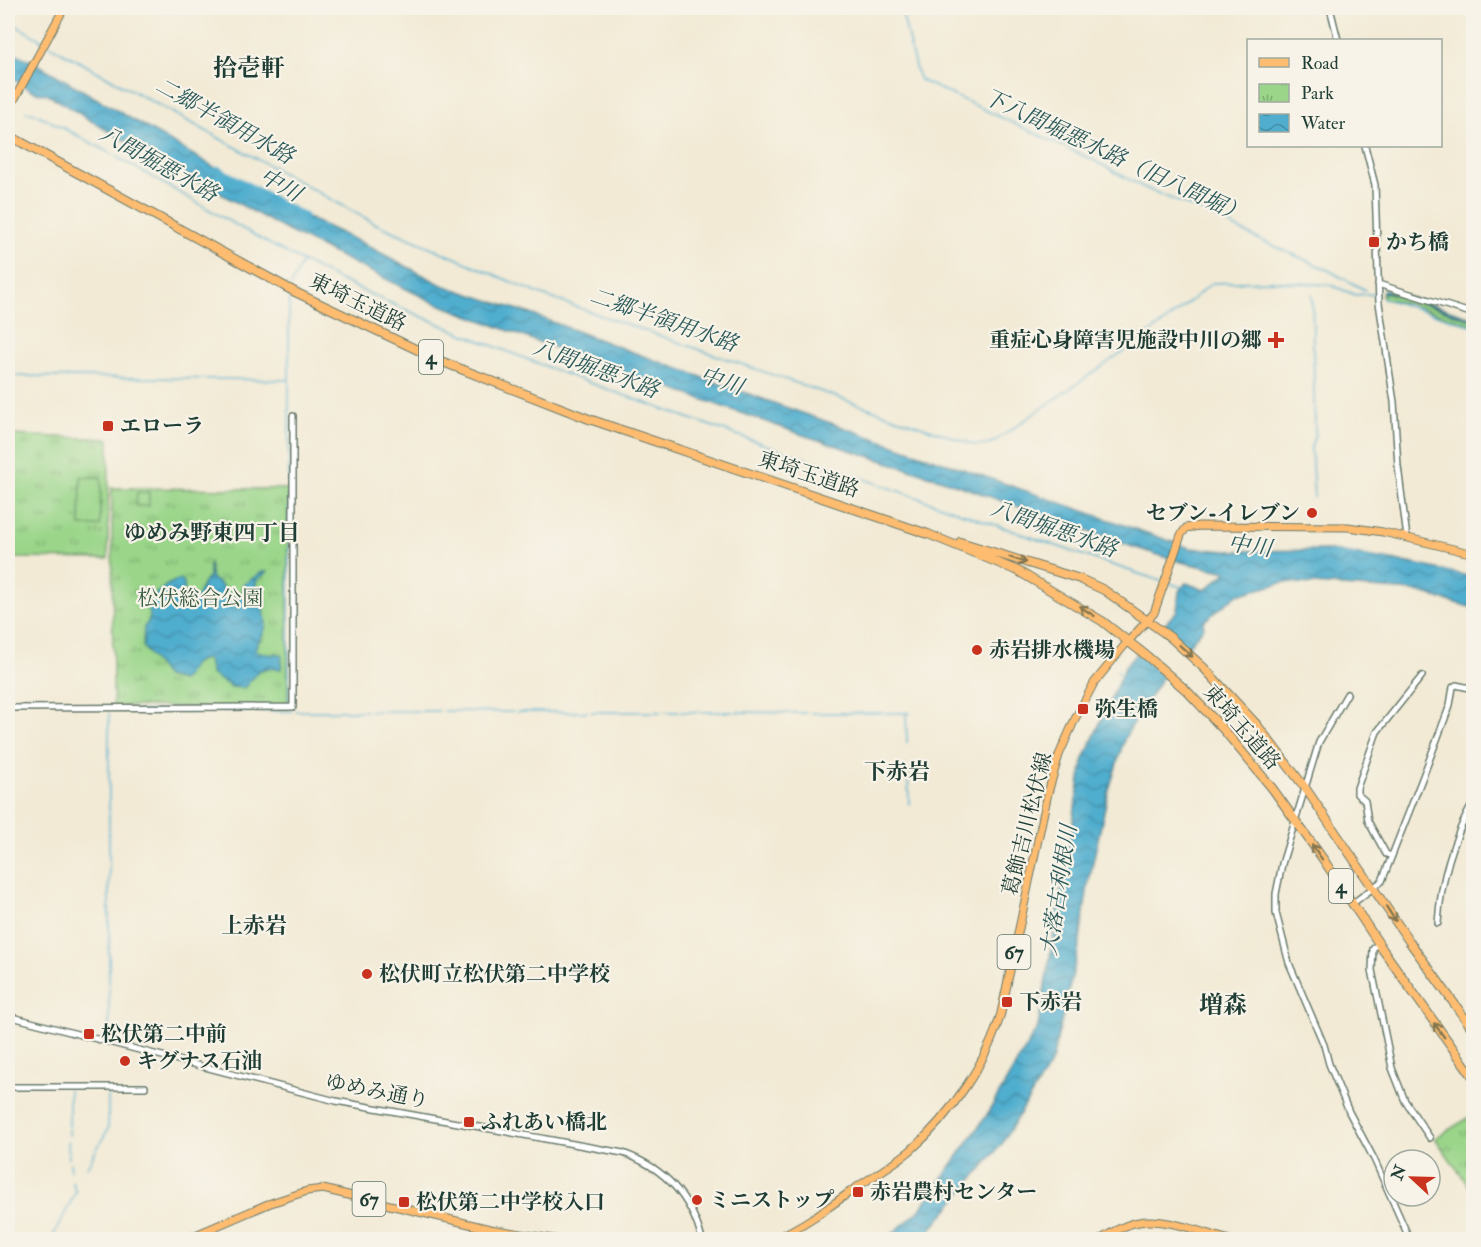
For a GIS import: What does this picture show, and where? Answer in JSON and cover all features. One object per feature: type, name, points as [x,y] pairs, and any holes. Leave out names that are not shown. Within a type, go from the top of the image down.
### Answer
[{"type":"highway","name":"東埼玉道路","points":[[8,135],[295,292],[443,362],[589,419],[882,517],[1080,579],[1104,590],[1183,648],[1218,681],[1257,725],[1306,789],[1473,1031]]},
{"type":"highway","name":"東埼玉道路","points":[[882,517],[1018,571],[1102,621],[1166,671],[1198,702],[1238,747],[1295,820],[1473,1078]]},
{"type":"main road","points":[[8,111],[64,8]]},
{"type":"main road","name":"葛飾吉川松伏線","points":[[772,1239],[811,1219],[909,1151],[941,1118],[980,1063],[995,1032],[1001,1013],[1056,764],[1086,695],[1103,671],[1150,622],[1181,535],[1186,528],[1191,526],[1336,526],[1360,528],[1473,554]]},
{"type":"main road","name":"67","points":[[184,1239],[259,1207],[307,1191],[322,1189],[490,1229],[560,1239]]},
{"type":"main road","points":[[1101,1239],[1137,1222],[1152,1221],[1230,1239]]},
{"type":"street","points":[[1330,8],[1338,39]]},
{"type":"street","points":[[1365,147],[1375,185],[1379,300],[1394,402],[1398,466],[1407,538]]},
{"type":"street","points":[[1378,286],[1473,314]]},
{"type":"street","points":[[8,708],[293,707],[293,417]]},
{"type":"street","points":[[1392,856],[1386,854],[1368,821],[1365,801],[1357,794],[1357,788],[1377,732],[1422,676]]},
{"type":"street","points":[[1352,904],[1382,881],[1450,705],[1453,687],[1456,685],[1473,689]]},
{"type":"street","points":[[1347,694],[1319,742],[1282,863],[1276,894],[1276,913],[1289,963],[1324,1045],[1329,1064],[1349,1112],[1374,1159],[1410,1239]]},
{"type":"street","points":[[1438,923],[1441,890],[1449,860],[1458,831],[1473,801]]},
{"type":"street","points":[[1378,943],[1373,949],[1372,970],[1392,1068],[1405,1101],[1430,1138]]},
{"type":"street","name":"ゆめみ通り","points":[[8,1016],[336,1101],[623,1153],[652,1165],[674,1183],[694,1214],[702,1239]]},
{"type":"street","points":[[8,1087],[145,1087]]},
{"type":"street","points":[[1113,1232],[1117,1239]]},
{"type":"green space","points":[[1382,293],[1389,293],[1473,320],[1473,325],[1407,303],[1382,298]]},
{"type":"green space","points":[[8,435],[109,439],[108,559],[8,558]]},
{"type":"green space","points":[[81,477],[101,477],[100,526],[80,526]]},
{"type":"green space","name":"松伏総合公園","points":[[112,488],[288,489],[288,708],[113,706]]},
{"type":"green space","points":[[137,492],[149,492],[149,506],[136,506]]},
{"type":"green space","points":[[1473,1115],[1473,1192],[1435,1138]]},
{"type":"water","points":[[8,50],[39,65],[276,203],[362,243],[442,285],[531,314],[782,406],[1190,548],[1228,551],[1331,550],[1415,564],[1473,577],[1473,608],[1413,591],[1285,582],[1237,595],[1203,622],[1204,627],[1159,682],[1125,737],[1108,793],[1088,885],[1079,947],[1052,1061],[1001,1145],[923,1239],[886,1239],[919,1211],[985,1118],[1038,1027],[1083,761],[1126,665],[1177,611],[1179,591],[1186,583],[1205,590],[1227,572],[1181,562],[1133,547],[937,478],[806,436],[533,340],[433,302],[290,232],[118,137],[47,94],[26,87],[8,74]]},
{"type":"water","points":[[1384,289],[1468,316],[1473,320],[1390,292],[1383,293]]},
{"type":"water","points":[[209,563],[212,579],[236,598],[243,595],[243,585],[262,572],[267,572],[256,583],[256,589],[262,590],[265,599],[266,625],[255,649],[272,655],[275,653],[282,655],[281,669],[266,668],[259,671],[244,688],[232,687],[211,674],[206,659],[196,662],[182,681],[166,677],[143,647],[144,627],[150,616],[145,603],[167,585],[180,579],[184,583],[185,605],[190,606],[209,577]]},
{"type":"pier","points":[[1161,624],[1189,649],[1166,678],[1135,651]]},
{"type":"waterway","points":[[168,8],[173,8]]},
{"type":"waterway","name":"下八間堀悪水路（旧八間堀）","points":[[901,8],[920,80],[1093,160],[1145,188],[1206,213],[1326,269],[1365,290]]},
{"type":"waterway","name":"二郷半領用水路","points":[[8,21],[43,41]]},
{"type":"waterway","name":"二郷半領用水路","points":[[47,44],[376,224],[542,295],[975,445],[986,445],[995,441],[1164,323],[1212,283],[1270,281],[1330,285],[1356,295],[1377,293]]},
{"type":"waterway","name":"八間堀悪水路","points":[[26,112],[32,112],[114,155],[315,268],[470,337],[643,402],[1161,581]]},
{"type":"waterway","name":"中川","points":[[218,170],[304,217]]},
{"type":"waterway","points":[[290,287],[302,262]]},
{"type":"waterway","points":[[289,292],[289,704]]},
{"type":"waterway","points":[[1312,294],[1315,434],[1311,447],[1314,498]]},
{"type":"waterway","name":"下八間堀悪水路（旧八間堀）","points":[[1382,298],[1474,326]]},
{"type":"waterway","points":[[8,376],[288,380]]},
{"type":"waterway","name":"八間堀悪水路","points":[[1169,583],[1184,588]]},
{"type":"waterway","points":[[1117,671],[1123,676]]},
{"type":"waterway","points":[[120,711],[292,711]]},
{"type":"waterway","points":[[296,711],[366,711]]},
{"type":"waterway","points":[[370,711],[439,711]]},
{"type":"waterway","points":[[444,711],[513,712]]},
{"type":"waterway","points":[[517,712],[587,712]]},
{"type":"waterway","points":[[591,712],[660,712]]},
{"type":"waterway","points":[[664,712],[733,712]]},
{"type":"waterway","points":[[737,712],[806,713]]},
{"type":"waterway","points":[[109,713],[109,1035]]},
{"type":"waterway","points":[[811,713],[882,713]]},
{"type":"waterway","points":[[885,713],[910,713]]},
{"type":"waterway","points":[[906,713],[907,743]]},
{"type":"waterway","points":[[908,773],[909,804]]},
{"type":"waterway","points":[[69,1089],[69,1135]]},
{"type":"waterway","points":[[87,1167],[108,1129],[108,1090]]},
{"type":"waterway","points":[[68,1141],[69,1159]]},
{"type":"waterway","points":[[70,1163],[71,1172]]},
{"type":"waterway","points":[[51,1240],[76,1192],[72,1181]]},
{"type":"place","name":"かち橋","points":[[1374,242]]},
{"type":"place","name":"重症心身障害児施設中川の郷","points":[[1276,340]]},
{"type":"place","name":"エローラ","points":[[108,426]]},
{"type":"place","name":"セブン-イレブン","points":[[1312,513]]},
{"type":"place","name":"赤岩排水機場","points":[[977,650]]},
{"type":"place","name":"弥生橋","points":[[1083,709]]},
{"type":"place","name":"松伏町立松伏第二中学校","points":[[367,974]]},
{"type":"place","name":"下赤岩","points":[[1007,1002]]},
{"type":"place","name":"松伏第二中前","points":[[89,1034]]},
{"type":"place","name":"キグナス石油","points":[[125,1061]]},
{"type":"place","name":"ふれあい橋北","points":[[469,1122]]},
{"type":"place","name":"赤岩農村センター","points":[[858,1192]]},
{"type":"place","name":"ミニストップ","points":[[697,1200]]},
{"type":"place","name":"松伏第二中学校入口","points":[[404,1202]]},
{"type":"district","name":"拾壱軒","points":[[249,68]]},
{"type":"district","name":"ゆめみ野東四丁目","points":[[212,532]]},
{"type":"district","name":"下赤岩","points":[[897,771]]},
{"type":"district","name":"上赤岩","points":[[254,925]]},
{"type":"district","name":"増森","points":[[1223,1005]]},
{"type":"water label","name":"大落古利根川","points":[[1058,890]]}]
